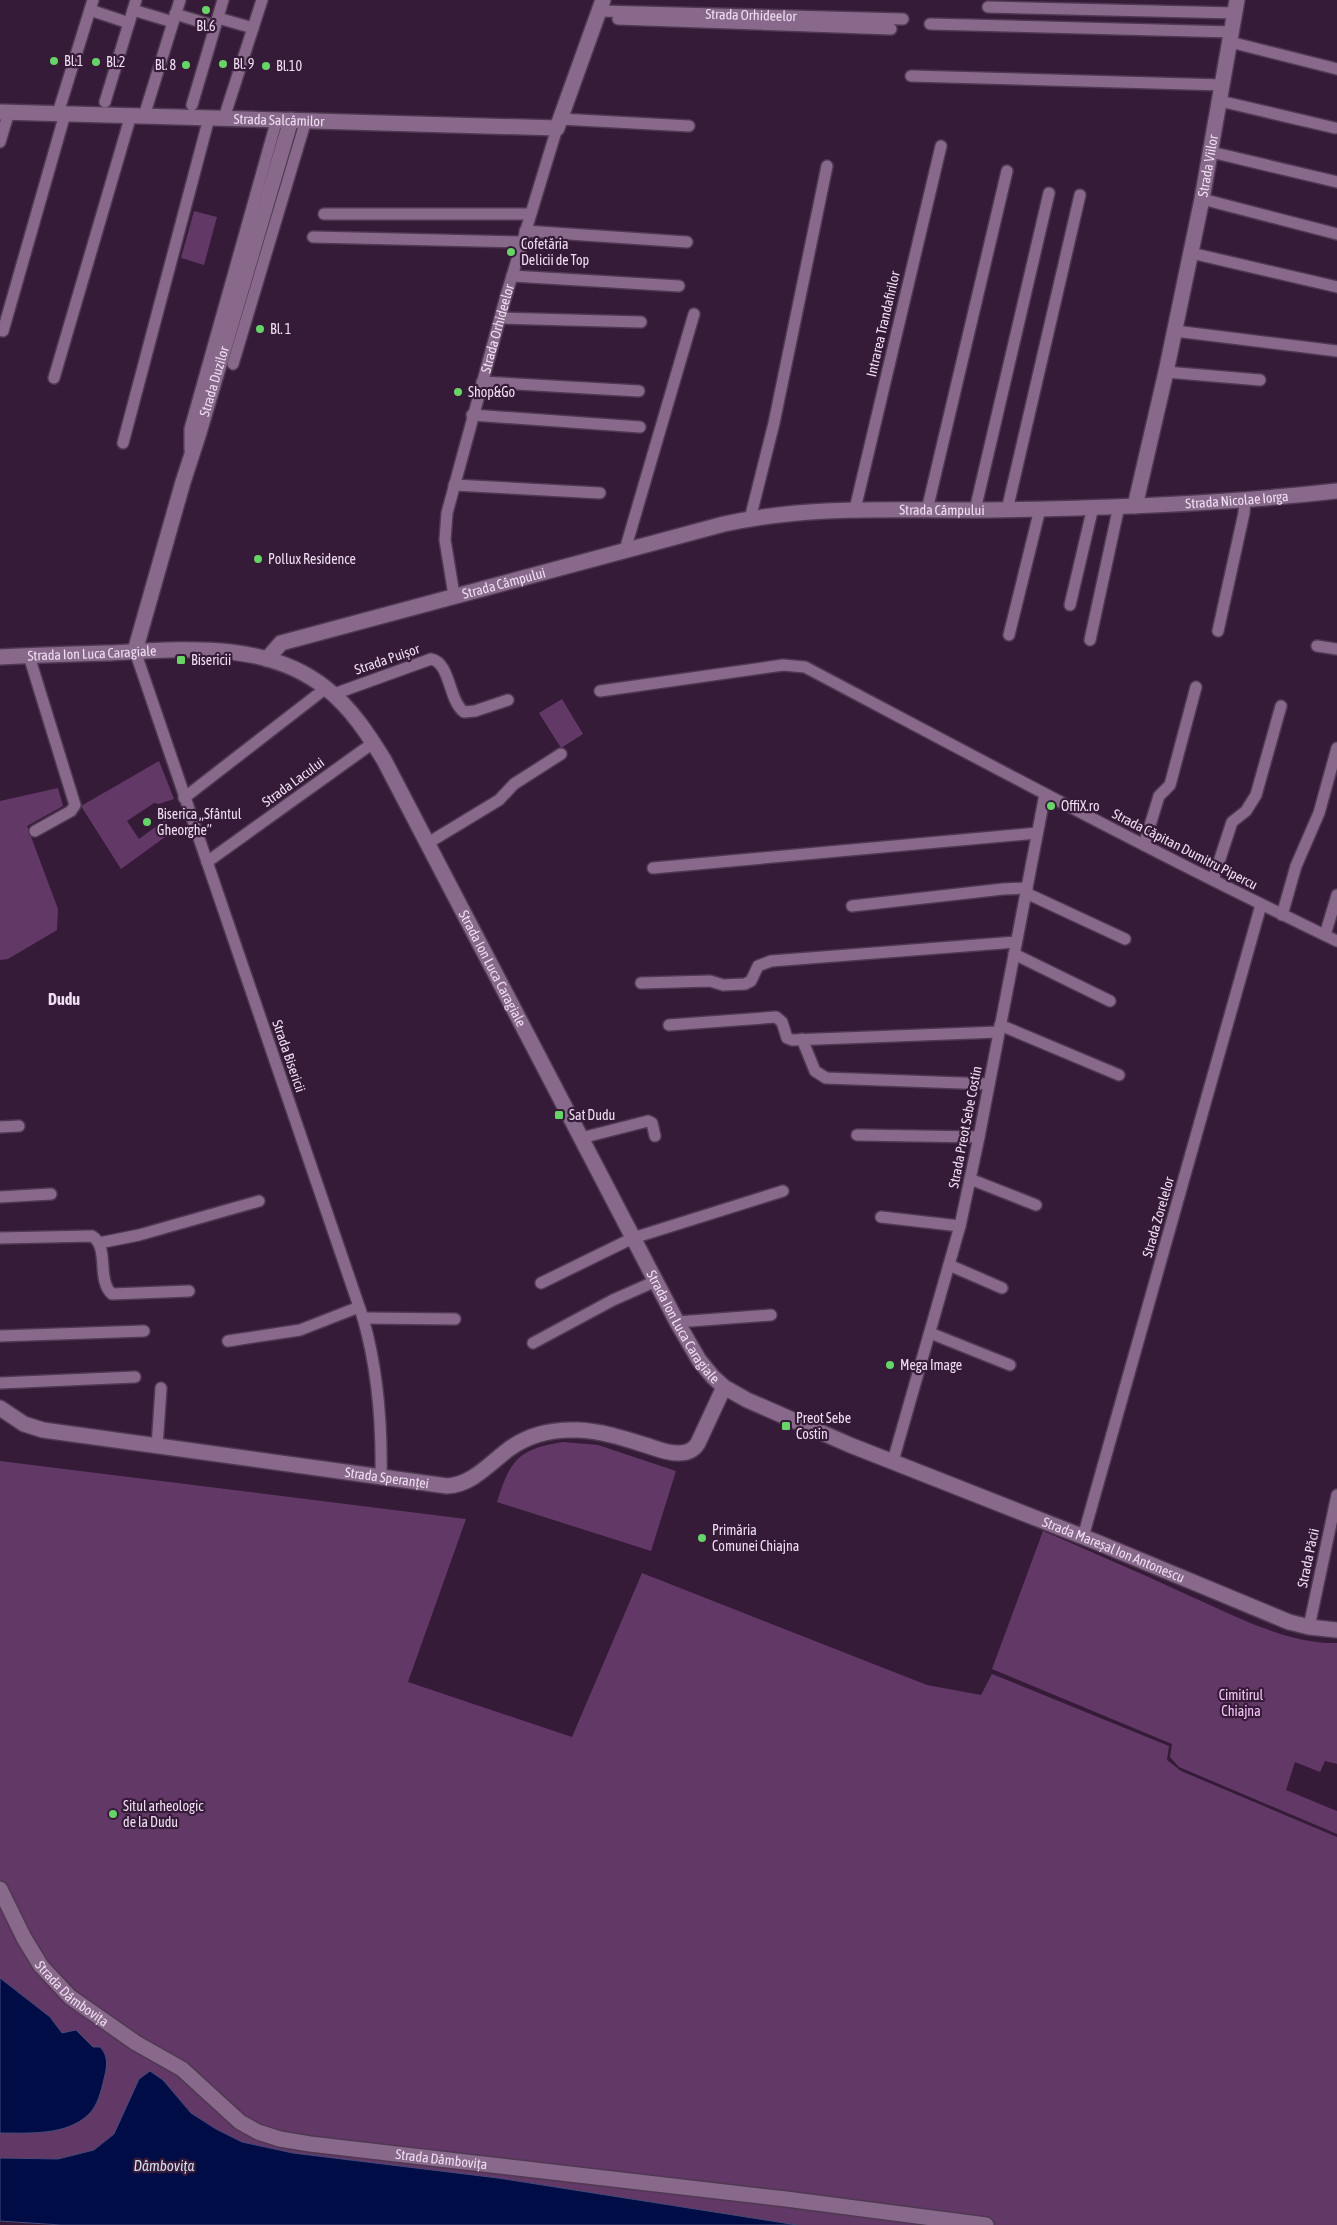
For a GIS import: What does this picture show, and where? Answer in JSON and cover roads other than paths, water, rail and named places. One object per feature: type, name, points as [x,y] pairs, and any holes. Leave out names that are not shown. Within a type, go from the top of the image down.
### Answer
[{"type":"street","points":[[54,378],[137,116],[180,0]]},
{"type":"street","points":[[192,105],[223,0]]},
{"type":"street","points":[[123,443],[216,118],[253,28],[262,0]]},
{"type":"street","points":[[3,331],[91,5],[129,22]]},
{"type":"street","points":[[104,102],[134,5],[174,18],[253,28]]},
{"type":"street","points":[[988,7],[1236,7]]},
{"type":"street","name":"Strada Viilor","points":[[1136,506],[1202,199],[1236,7]]},
{"type":"street","points":[[600,10],[891,29]]},
{"type":"street","name":"Strada Orhideelor","points":[[454,595],[445,533],[447,513],[472,414],[523,236],[559,123],[600,10],[903,19]]},
{"type":"street","points":[[930,24],[1231,37],[1337,69]]},
{"type":"street","points":[[911,76],[1223,85]]},
{"type":"street","points":[[1220,101],[1335,128]]},
{"type":"street","points":[[0,142],[5,112]]},
{"type":"street","name":"Strada Salcâmilor","points":[[5,112],[292,120],[559,123]]},
{"type":"street","points":[[234,364],[292,120]]},
{"type":"street","name":"Strada Duzilor","points":[[136,647],[189,462],[292,120]]},
{"type":"street","points":[[559,123],[689,126]]},
{"type":"street","name":"Intrarea Trandafirilor","points":[[855,509],[941,146]]},
{"type":"street","points":[[1211,152],[1337,182]]},
{"type":"street","points":[[750,519],[774,423],[827,166]]},
{"type":"street","points":[[927,510],[1007,171]]},
{"type":"street","points":[[975,510],[1049,193]]},
{"type":"street","points":[[1007,510],[1080,196]]},
{"type":"street","points":[[1202,199],[1337,234]]},
{"type":"street","points":[[324,214],[530,214]]},
{"type":"street","points":[[313,238],[523,236],[688,242]]},
{"type":"street","points":[[1191,253],[1337,287]]},
{"type":"street","points":[[512,276],[679,286]]},
{"type":"street","points":[[625,550],[694,314]]},
{"type":"street","points":[[500,318],[641,322]]},
{"type":"street","points":[[1175,331],[1337,351]]},
{"type":"street","points":[[1166,372],[1260,380]]},
{"type":"street","points":[[482,382],[639,391]]},
{"type":"street","points":[[472,414],[640,427]]},
{"type":"street","points":[[454,485],[600,493]]},
{"type":"street","name":"Strada Nicolae Iorga","points":[[1136,506],[1245,500],[1337,491]]},
{"type":"street","points":[[1218,631],[1244,513],[1245,500]]},
{"type":"street","points":[[1090,640],[1119,506]]},
{"type":"street","name":"Strada Câmpului","points":[[267,659],[281,643],[454,595],[750,519],[816,510],[1007,510],[1136,506]]},
{"type":"street","points":[[1070,606],[1093,507]]},
{"type":"street","points":[[1009,635],[1040,509]]},
{"type":"street","points":[[1317,646],[1337,649]]},
{"type":"street","name":"Strada Ion Luca Caragiale","points":[[0,657],[136,647],[208,650],[267,659],[295,669],[330,691],[351,712],[373,743],[428,843],[677,1322],[699,1360],[724,1387],[759,1405],[893,1461]]},
{"type":"street","name":"Strada Bisericii","points":[[136,647],[184,798],[361,1313],[372,1357],[378,1394],[381,1477]]},
{"type":"street","points":[[29,656],[74,805],[71,811],[35,831]]},
{"type":"street","name":"Strada Puișor","points":[[184,798],[330,691],[431,659],[440,663],[456,702],[464,712],[475,711],[508,700]]},
{"type":"street","name":"Strada Căpitan Dumitru Pipercu","points":[[600,691],[796,665],[804,667],[1282,916],[1337,941]]},
{"type":"street","points":[[1144,844],[1159,796],[1170,785],[1196,687]]},
{"type":"street","points":[[1213,880],[1232,822],[1246,811],[1256,794],[1282,706]]},
{"type":"street","name":"Strada Lacului","points":[[206,862],[373,743]]},
{"type":"street","points":[[1282,916],[1296,866],[1319,813],[1337,748]]},
{"type":"street","points":[[428,843],[499,800],[514,784],[561,754]]},
{"type":"street","name":"Strada Preot Sebe Costin","points":[[893,1461],[960,1226],[1045,794]]},
{"type":"street","points":[[653,868],[1037,833]]},
{"type":"street","points":[[852,906],[1011,888],[1026,890],[1124,939]]},
{"type":"street","points":[[1325,935],[1337,895]]},
{"type":"street","name":"Strada Zorelelor","points":[[1083,1537],[1261,905]]},
{"type":"street","points":[[641,983],[710,981],[724,985],[745,984],[751,981],[758,966],[771,961],[1016,942]]},
{"type":"street","points":[[1014,954],[1110,1001]]},
{"type":"street","points":[[669,1025],[776,1017],[782,1022],[789,1039],[999,1029],[1119,1075]]},
{"type":"street","points":[[802,1039],[815,1071],[826,1078],[989,1084]]},
{"type":"street","points":[[581,1138],[648,1121],[652,1123],[655,1136]]},
{"type":"street","points":[[0,1127],[19,1126]]},
{"type":"street","points":[[857,1135],[979,1137]]},
{"type":"street","points":[[970,1179],[1036,1206]]},
{"type":"street","points":[[541,1283],[633,1238],[783,1191]]},
{"type":"street","points":[[0,1197],[51,1194]]},
{"type":"street","points":[[99,1243],[139,1235],[259,1202]]},
{"type":"street","points":[[881,1217],[960,1226]]},
{"type":"street","points":[[0,1238],[87,1235],[96,1239],[99,1243],[106,1287],[112,1294],[189,1291]]},
{"type":"street","points":[[949,1265],[1002,1288]]},
{"type":"street","points":[[533,1343],[612,1300],[656,1281]]},
{"type":"street","points":[[228,1341],[300,1330],[361,1313],[455,1319]]},
{"type":"street","points":[[677,1322],[771,1314]]},
{"type":"street","points":[[0,1336],[144,1331]]},
{"type":"street","points":[[930,1333],[1010,1365]]},
{"type":"street","points":[[0,1383],[135,1377]]},
{"type":"street","name":"Strada Speranței","points":[[0,1408],[17,1420],[35,1429],[447,1486],[460,1484],[475,1476],[521,1442],[541,1433],[565,1430],[609,1434],[670,1452],[688,1452],[696,1448],[724,1387]]},
{"type":"street","points":[[157,1447],[161,1388]]},
{"type":"street","name":"Strada Mareșal Ion Antonescu","points":[[893,1461],[1289,1622],[1337,1630]]},
{"type":"street","name":"Strada Păcii","points":[[1310,1627],[1337,1495]]},
{"type":"street","name":"Strada Dâmbovița","points":[[0,1889],[24,1938],[41,1966],[70,1997],[136,2043],[182,2068],[233,2117],[258,2132],[280,2139],[310,2144],[776,2198],[986,2225]]},
{"type":"water","points":[[0,1978],[50,2017],[62,2033],[76,2030],[93,2047],[100,2047],[103,2050],[106,2066],[100,2093],[92,2110],[80,2121],[59,2130],[47,2132],[0,2133]]},
{"type":"water","name":"Dâmbovița","points":[[150,2071],[163,2080],[191,2113],[216,2129],[242,2142],[293,2153],[498,2178],[797,2225],[61,2225],[0,2221],[0,2158],[58,2159],[94,2150],[114,2134],[139,2079]]},
{"type":"place","name":"Bl.6","points":[[206,10]]},
{"type":"place","name":"Bl.1","points":[[54,61]]},
{"type":"place","name":"Bl.2","points":[[96,62]]},
{"type":"place","name":"Bl. 9","points":[[223,64]]},
{"type":"place","name":"Bl. 8","points":[[186,65]]},
{"type":"place","name":"Bl.10","points":[[266,66]]},
{"type":"place","name":"Cofetăria Delicii de Top","points":[[511,252]]},
{"type":"place","name":"Bl. 1","points":[[260,329]]},
{"type":"place","name":"Shop&Go","points":[[458,392]]},
{"type":"place","name":"Pollux Residence","points":[[258,559]]},
{"type":"place","name":"Bisericii","points":[[181,660]]},
{"type":"place","name":"OffiX.ro","points":[[1051,806]]},
{"type":"place","name":"Biserica „Sfântul Gheorghe”","points":[[147,822]]},
{"type":"place","name":"Sat Dudu","points":[[559,1115]]},
{"type":"place","name":"Mega Image","points":[[890,1365]]},
{"type":"place","name":"Preot Sebe Costin","points":[[786,1426]]},
{"type":"place","name":"Primăria Comunei Chiajna","points":[[702,1538]]},
{"type":"place","name":"Situl arheologic de la Dudu","points":[[113,1814]]},
{"type":"district","name":"Dudu","points":[[64,999]]},
{"type":"park label","name":"Cimitirul Chiajna","points":[[1241,1704]]}]
